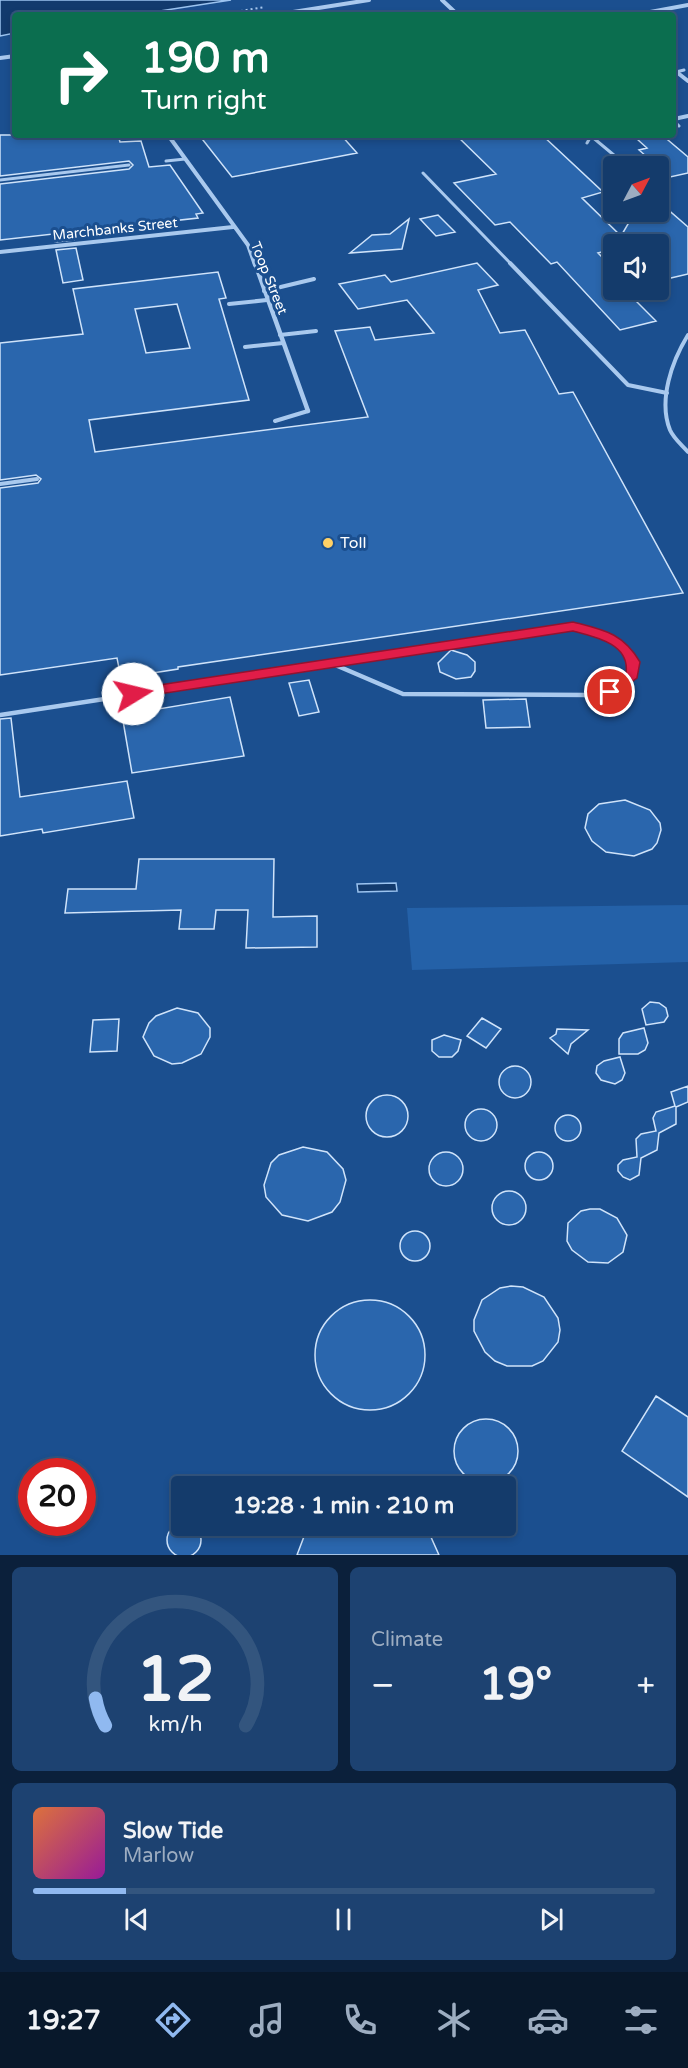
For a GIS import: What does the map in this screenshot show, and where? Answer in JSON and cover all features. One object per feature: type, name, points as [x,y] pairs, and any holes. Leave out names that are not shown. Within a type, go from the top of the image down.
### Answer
[{"type":"street","points":[[293,12],[369,0]]},
{"type":"street","points":[[442,0],[455,12]]},
{"type":"street","points":[[650,12],[688,5]]},
{"type":"street","points":[[676,72],[688,81]]},
{"type":"street","name":"Toop Street","points":[[170,138],[248,245],[308,411]]},
{"type":"street","name":"Marchbanks Street","points":[[0,252],[233,227]]},
{"type":"lane","points":[[676,71],[684,70]]},
{"type":"lane","points":[[676,122],[680,126]]},
{"type":"lane","points":[[587,143],[590,138]]},
{"type":"lane","points":[[594,138],[615,156]]},
{"type":"lane","points":[[166,161],[185,159]]},
{"type":"lane","points":[[0,180],[129,165]]},
{"type":"lane","points":[[423,173],[628,385],[667,393]]},
{"type":"lane","points":[[264,291],[314,279]]},
{"type":"lane","points":[[229,304],[267,300]]},
{"type":"lane","points":[[280,335],[316,330]]},
{"type":"lane","points":[[688,335],[674,358],[667,393],[670,431],[688,452]]},
{"type":"lane","points":[[245,347],[283,343]]},
{"type":"lane","points":[[275,421],[308,411]]},
{"type":"lane","points":[[0,484],[37,479]]},
{"type":"lane","points":[[0,715],[304,667],[573,627],[606,635],[626,649],[634,662],[632,675],[623,684],[610,692],[587,694],[403,694],[332,663]]},
{"type":"path","points":[[233,12],[268,6]]},
{"type":"shaded area","points":[[0,0],[231,0],[153,12],[12,12],[12,34],[0,36]]},
{"type":"shaded area","points":[[396,883],[397,891],[358,892],[357,884]]},
{"type":"shaded area","points":[[688,905],[688,962],[412,970],[407,908]]},
{"type":"building","points":[[0,135],[12,135],[12,138],[119,138],[120,142],[141,141],[149,167],[170,165],[203,213],[196,214],[198,218],[72,232],[74,240],[55,242],[53,234],[0,240],[0,184],[129,169],[133,165],[129,161],[0,176]]},
{"type":"building","points":[[201,138],[344,138],[357,153],[232,177]]},
{"type":"building","points":[[459,138],[545,138],[603,192],[582,198],[603,218],[603,222],[607,222],[619,234],[603,234],[603,252],[598,253],[603,258],[603,300],[635,300],[656,321],[620,330],[557,262],[551,264],[510,222],[495,225],[454,183],[496,174]]},
{"type":"building","points":[[666,138],[688,157],[688,173],[670,177],[669,156],[646,156],[639,150],[647,148],[637,139]]},
{"type":"building","points":[[669,211],[688,227],[688,274],[669,278],[669,234],[622,234],[629,222],[669,222]]},
{"type":"building","points":[[438,215],[455,232],[436,236],[420,219]]},
{"type":"building","points":[[409,219],[402,249],[350,253],[372,235],[390,234]]},
{"type":"building","points":[[76,248],[83,280],[63,283],[56,250]]},
{"type":"building","name":"Toll","points":[[477,263],[498,285],[478,290],[500,333],[525,330],[559,394],[573,392],[683,593],[178,667],[178,669],[121,678],[117,658],[0,675],[0,488],[38,483],[41,479],[36,475],[0,480],[0,343],[83,334],[73,289],[218,272],[226,298],[219,299],[249,400],[89,420],[95,452],[368,417],[335,331],[370,327],[375,340],[434,333],[407,300],[358,309],[339,284],[385,275],[391,282]],"holes":[[[177,304],[190,348],[146,353],[135,309]]]},
{"type":"building","points":[[451,650],[467,655],[475,662],[475,671],[471,677],[456,679],[440,672],[438,663]]},
{"type":"building","points":[[309,680],[319,712],[299,716],[289,683]]},
{"type":"building","points":[[230,697],[244,756],[132,773],[122,715]]},
{"type":"building","points":[[526,699],[530,727],[486,728],[483,700]]},
{"type":"building","points":[[11,718],[20,797],[127,781],[134,818],[43,833],[42,829],[0,836],[0,719]]},
{"type":"building","points":[[625,800],[650,810],[660,823],[661,830],[657,843],[652,849],[634,856],[606,852],[592,841],[585,828],[588,814],[599,804]]},
{"type":"building","points":[[139,859],[274,859],[273,917],[317,916],[317,947],[246,948],[248,910],[216,910],[214,929],[179,929],[181,910],[65,913],[68,889],[136,889]]},
{"type":"building","points":[[650,1002],[659,1003],[666,1008],[668,1016],[664,1022],[646,1025],[642,1009]]},
{"type":"building","points":[[177,1008],[198,1013],[210,1028],[210,1037],[201,1054],[182,1063],[172,1064],[154,1056],[143,1037],[149,1023],[156,1016]]},
{"type":"building","points":[[482,1018],[501,1029],[486,1048],[467,1036]]},
{"type":"building","points":[[119,1019],[117,1051],[90,1052],[93,1020]]},
{"type":"building","points":[[644,1028],[648,1043],[645,1050],[638,1054],[619,1054],[619,1039],[623,1033]]},
{"type":"building","points":[[557,1029],[588,1030],[571,1044],[568,1054],[550,1038],[556,1034]]},
{"type":"building","points":[[444,1035],[461,1040],[458,1051],[452,1057],[439,1057],[432,1051],[432,1040]]},
{"type":"building","points":[[620,1057],[625,1073],[622,1080],[615,1084],[601,1080],[596,1073],[597,1066],[604,1061]]},
{"type":"building","points":[[515,1066],[526,1071],[531,1082],[526,1093],[515,1098],[504,1093],[499,1082],[504,1071]]},
{"type":"building","points":[[688,1086],[688,1102],[676,1107],[676,1124],[659,1133],[657,1150],[641,1158],[639,1175],[630,1180],[623,1177],[618,1171],[618,1165],[623,1160],[637,1157],[636,1139],[641,1134],[656,1131],[653,1118],[656,1112],[675,1106],[671,1092]]},
{"type":"building","points":[[387,1095],[402,1101],[408,1116],[402,1131],[387,1137],[372,1131],[366,1116],[372,1101]]},
{"type":"building","points":[[481,1109],[492,1114],[497,1125],[492,1136],[481,1141],[470,1136],[465,1125],[470,1114]]},
{"type":"building","points":[[568,1115],[577,1119],[581,1128],[577,1137],[568,1141],[559,1137],[555,1128],[559,1119]]},
{"type":"building","points":[[303,1147],[327,1152],[343,1169],[346,1180],[340,1202],[332,1212],[308,1221],[282,1215],[266,1197],[264,1185],[271,1163],[279,1155]]},
{"type":"building","points":[[446,1152],[458,1157],[463,1169],[458,1181],[446,1186],[434,1181],[429,1169],[434,1157]]},
{"type":"building","points":[[539,1152],[549,1156],[553,1166],[549,1176],[539,1180],[529,1176],[525,1166],[529,1156]]},
{"type":"building","points":[[509,1191],[521,1196],[526,1208],[521,1220],[509,1225],[497,1220],[492,1208],[497,1196]]},
{"type":"building","points":[[600,1209],[617,1218],[627,1235],[623,1252],[608,1263],[588,1262],[572,1250],[567,1241],[568,1223],[581,1211]]},
{"type":"building","points":[[415,1231],[426,1235],[430,1246],[426,1257],[415,1261],[404,1257],[400,1246],[404,1235]]},
{"type":"building","points":[[523,1287],[544,1297],[558,1318],[560,1330],[558,1342],[543,1361],[532,1366],[507,1366],[495,1361],[485,1352],[474,1331],[474,1320],[482,1300],[500,1288]]},
{"type":"building","points":[[370,1300],[391,1304],[409,1316],[421,1334],[425,1355],[421,1376],[409,1394],[391,1406],[370,1410],[349,1406],[331,1394],[319,1376],[315,1355],[319,1334],[331,1316],[349,1304]]},
{"type":"building","points":[[656,1396],[688,1417],[688,1497],[622,1451]]},
{"type":"building","points":[[486,1419],[509,1428],[517,1445],[515,1463],[506,1476],[466,1476],[457,1463],[454,1451],[463,1428]]},
{"type":"building","points":[[171,1530],[171,1536],[200,1536],[201,1540],[196,1552],[190,1555],[178,1555],[172,1552],[169,1546],[167,1540]]},
{"type":"building","points":[[304,1536],[430,1536],[439,1555],[297,1555]]},
{"type":"place","name":"Toll","points":[[328,543]]},
{"type":"route","points":[[133,694],[573,627],[606,635],[626,649],[634,662],[632,675],[610,692]]}]
